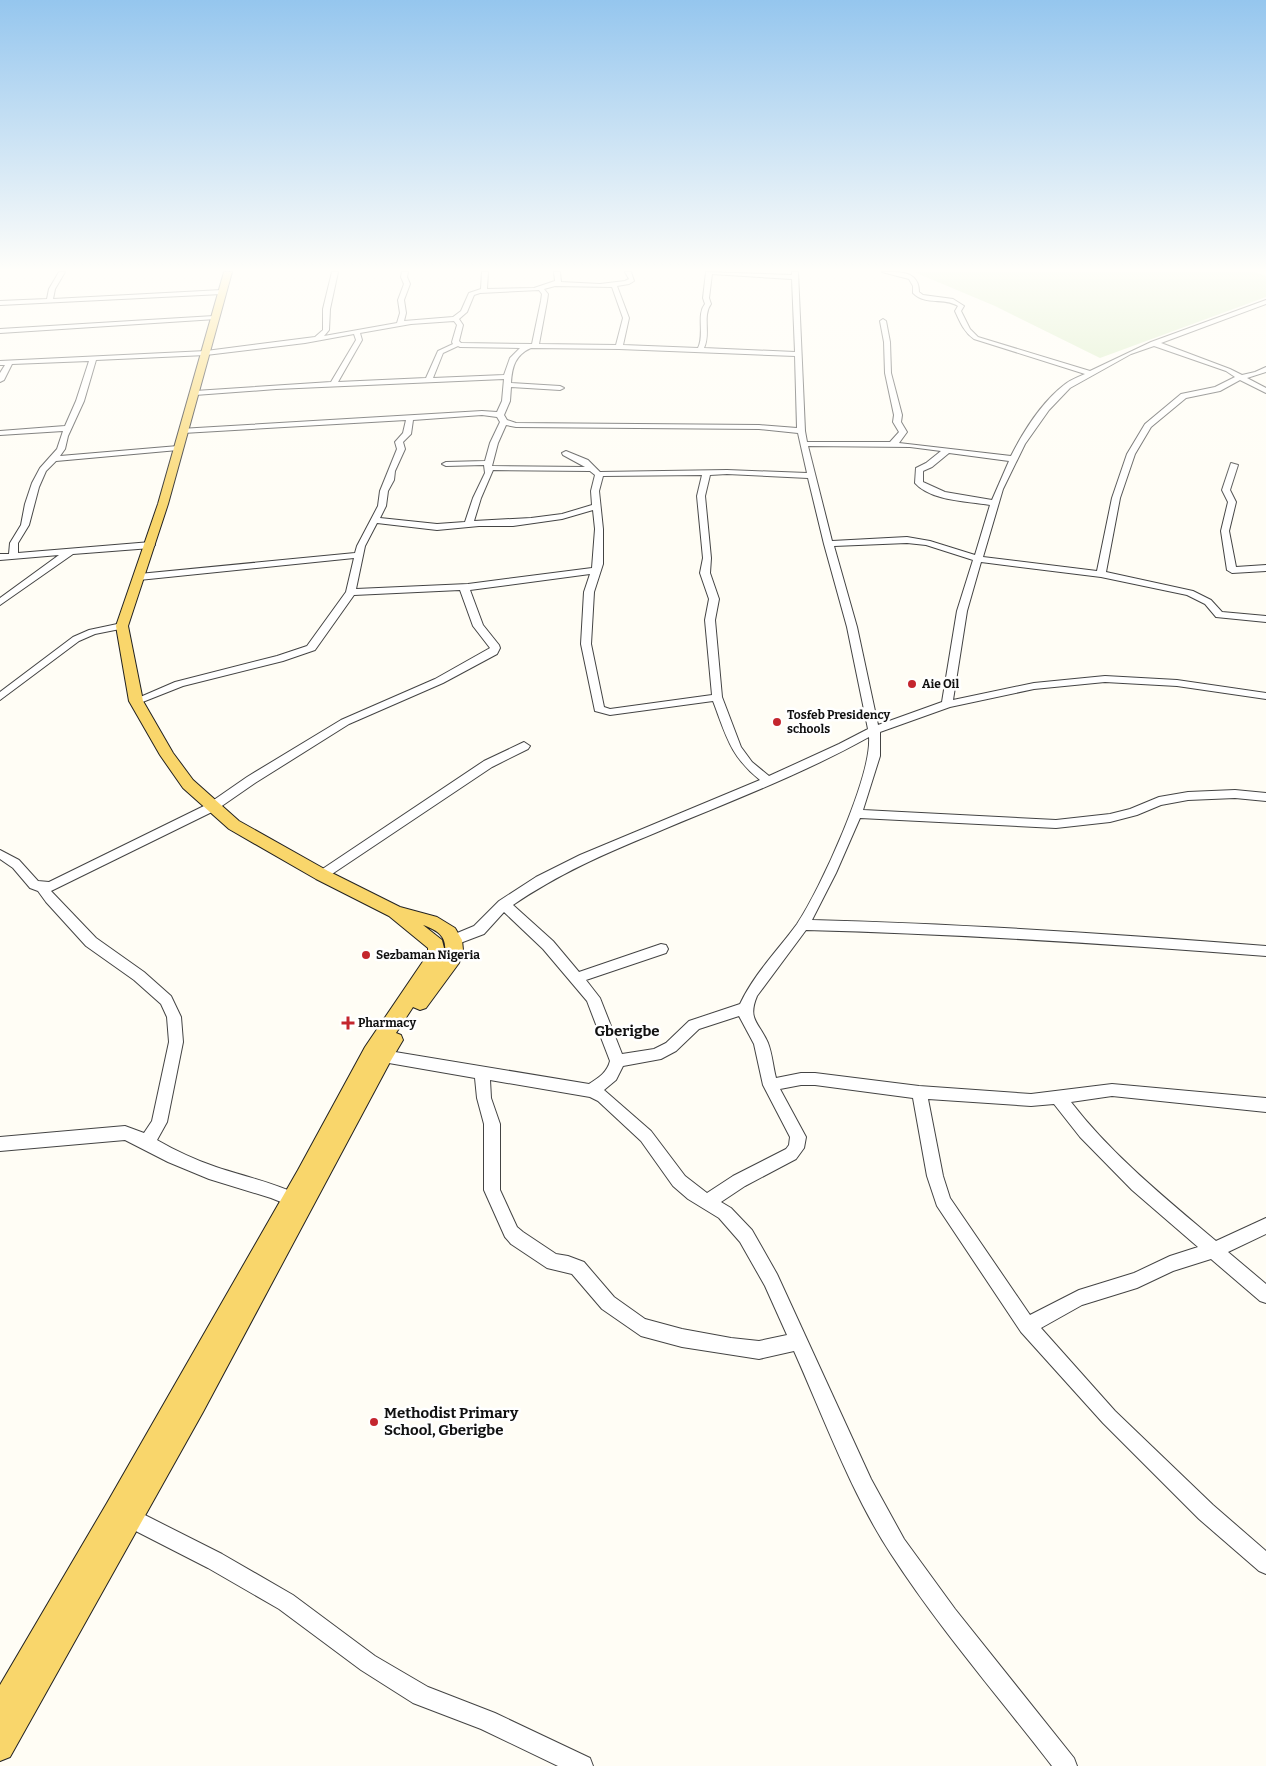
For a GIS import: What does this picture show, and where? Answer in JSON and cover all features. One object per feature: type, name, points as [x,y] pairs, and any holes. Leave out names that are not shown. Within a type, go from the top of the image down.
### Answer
[{"type":"main road","points":[[0,1712],[116,1512],[372,1053],[419,985],[437,954],[436,945],[396,912],[322,875],[234,825],[212,808],[188,784],[167,755],[136,701],[122,626],[151,545],[205,354]]},
{"type":"main road","points":[[0,1747],[131,1518],[384,1056],[430,988],[450,963],[456,946],[455,940],[440,924],[396,912]]},
{"type":"street","points":[[0,363],[152,354]]},
{"type":"street","points":[[333,385],[351,354]]},
{"type":"street","points":[[429,380],[439,354]]},
{"type":"street","points":[[469,525],[489,466],[502,418],[508,386],[507,377],[515,354]]},
{"type":"street","points":[[708,1201],[739,1181],[791,1154],[796,1148],[798,1137],[770,1085],[761,1044],[746,1016],[745,1008],[752,993],[802,925],[830,873],[856,814],[874,756],[874,730],[852,627],[828,544],[801,431],[797,354]]},
{"type":"street","points":[[887,354],[888,373],[898,415],[897,422],[903,432],[901,437],[893,444]]},
{"type":"street","points":[[1029,354],[1090,373]]},
{"type":"street","points":[[947,704],[960,620],[999,489],[1021,444],[1052,401],[1068,386],[1126,354]]},
{"type":"street","points":[[1183,354],[1228,370],[1266,391]]},
{"type":"street","points":[[14,555],[12,549],[17,536],[25,527],[32,492],[44,468],[56,458],[64,443],[67,428],[80,401],[94,357]]},
{"type":"street","points":[[0,380],[10,363]]},
{"type":"street","points":[[1102,574],[1116,498],[1131,454],[1148,426],[1184,396],[1217,389],[1240,377],[1258,374],[1266,369]]},
{"type":"street","points":[[195,393],[276,386],[507,377]]},
{"type":"street","points":[[508,386],[560,388]]},
{"type":"street","points":[[183,431],[482,413],[502,418],[516,425],[759,427],[801,431]]},
{"type":"street","points":[[136,701],[179,684],[250,665],[279,660],[311,648],[351,592],[361,546],[382,506],[384,491],[401,449],[399,442],[407,434],[410,418]]},
{"type":"street","points":[[0,434],[67,428]]},
{"type":"street","points":[[805,444],[893,444],[1014,459]]},
{"type":"street","points":[[56,458],[178,448]]},
{"type":"street","points":[[946,451],[929,465],[919,470],[918,484],[922,488],[937,493],[996,503]]},
{"type":"street","points":[[566,453],[585,462],[595,472],[599,529],[597,571],[589,592],[586,644],[599,709],[610,712],[717,697]]},
{"type":"street","points":[[446,464],[595,472],[706,472],[811,476]]},
{"type":"street","points":[[1234,465],[1226,490],[1232,502],[1224,531],[1232,570],[1266,568]]},
{"type":"street","points":[[706,472],[701,496],[706,542],[705,572],[712,587],[714,599],[710,620],[717,697],[736,748],[748,765],[768,781]]},
{"type":"street","points":[[374,520],[437,526],[522,522],[562,516],[596,507]]},
{"type":"street","points":[[828,544],[907,540],[927,543],[978,559],[1102,574],[1190,593],[1208,602],[1219,615],[1266,620]]},
{"type":"street","points":[[0,556],[151,545]]},
{"type":"street","points":[[0,602],[23,587],[55,561],[71,552]]},
{"type":"street","points":[[139,577],[196,570],[239,569],[359,555]]},
{"type":"street","points":[[351,592],[464,587],[583,571],[597,571]]},
{"type":"street","points":[[2,857],[16,864],[32,884],[43,888],[66,880],[212,808],[250,780],[345,722],[439,681],[493,652],[496,648],[478,626],[464,587]]},
{"type":"street","points":[[0,697],[76,638],[92,632],[122,626]]},
{"type":"street","points":[[455,940],[479,930],[504,904],[540,880],[584,858],[768,781],[843,747],[874,730],[947,704],[1034,686],[1105,680],[1177,683],[1266,697]]},
{"type":"street","points":[[322,875],[488,764],[524,746]]},
{"type":"street","points":[[856,814],[1056,824],[1110,818],[1133,812],[1159,801],[1210,793],[1266,797]]},
{"type":"street","points":[[43,888],[50,900],[91,942],[140,976],[166,1000],[174,1017],[176,1042],[159,1122],[147,1143]]},
{"type":"street","points":[[504,904],[548,944],[593,998],[617,1061],[616,1071],[591,1092]]},
{"type":"street","points":[[802,925],[923,928],[1105,938],[1266,951]]},
{"type":"street","points":[[577,978],[660,949]]},
{"type":"street","points":[[617,1061],[656,1055],[671,1046],[694,1025],[745,1008]]},
{"type":"street","points":[[384,1056],[482,1072],[591,1092],[603,1096],[646,1136],[679,1180],[694,1194],[725,1213],[746,1236],[771,1280],[797,1342],[864,1486],[897,1546],[948,1616],[1066,1766]]},
{"type":"street","points":[[482,1072],[484,1098],[492,1124],[492,1190],[511,1232],[517,1238],[553,1262],[568,1264],[578,1268],[608,1303],[642,1327],[682,1338],[759,1350],[797,1342]]},
{"type":"street","points":[[770,1085],[816,1078],[919,1092],[1031,1100],[1059,1098],[1083,1092],[1112,1090],[1266,1104]]},
{"type":"street","points":[[919,1092],[935,1176],[943,1201],[1027,1326],[1109,1418],[1206,1512],[1266,1564]]},
{"type":"street","points":[[1059,1098],[1085,1132],[1125,1172],[1266,1295]]},
{"type":"street","points":[[0,1144],[124,1133],[215,1174],[274,1191],[291,1199]]},
{"type":"street","points":[[1027,1326],[1079,1298],[1116,1288],[1170,1264],[1214,1250],[1266,1226]]},
{"type":"street","points":[[131,1518],[214,1561],[286,1602],[368,1663],[421,1695],[487,1721],[582,1766]]},
{"type":"green space","points":[[1093,354],[1110,354],[1100,358]]},
{"type":"place","name":"Aie Oil","points":[[912,684]]},
{"type":"place","name":"Tosfeb Presidency schools","points":[[777,722]]},
{"type":"place","name":"Sezbaman Nigeria","points":[[366,955]]},
{"type":"place","name":"Pharmacy","points":[[348,1023]]},
{"type":"place","name":"Methodist Primary School, Gberigbe","points":[[374,1422]]},
{"type":"district","name":"Gberigbe","points":[[627,1031]]}]
